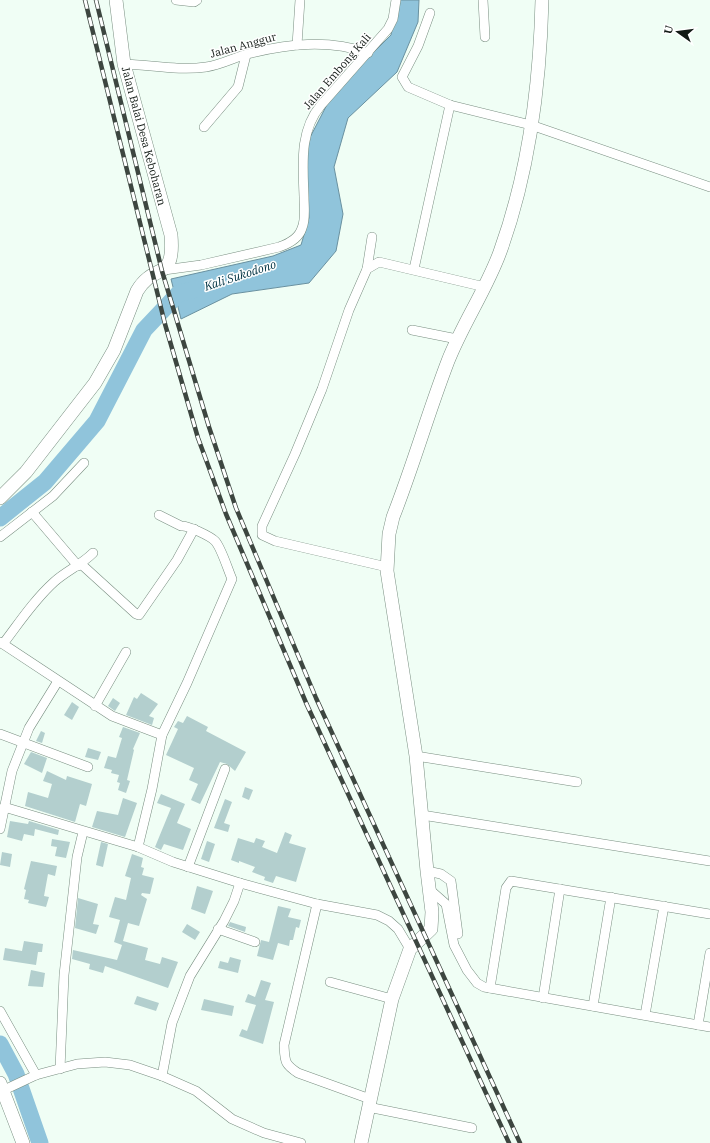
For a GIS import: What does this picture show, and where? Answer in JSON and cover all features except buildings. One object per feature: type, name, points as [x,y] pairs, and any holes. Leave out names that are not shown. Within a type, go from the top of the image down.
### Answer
[{"type":"street","name":"Jalan Balai Desa Keboharan","points":[[116,0],[124,64],[171,235],[172,254],[170,262],[164,270]]},
{"type":"street","points":[[176,0],[194,2],[197,0]]},
{"type":"street","points":[[297,45],[300,0]]},
{"type":"street","name":"Jalan Embong Kali","points":[[164,270],[201,265],[273,249],[287,244],[298,235],[302,229],[304,220],[303,165],[308,126],[313,114],[388,30],[394,14],[396,0]]},
{"type":"street","points":[[483,0],[486,37]]},
{"type":"street","points":[[361,1143],[392,999],[410,949],[431,929],[432,912],[416,756],[387,567],[389,534],[393,517],[457,339],[485,287],[506,234],[519,185],[531,126],[542,0]]},
{"type":"street","points":[[430,13],[418,46],[402,77],[408,87],[450,105],[531,126],[710,187]]},
{"type":"street","name":"Jalan Anggur","points":[[124,64],[200,68],[222,64],[271,48],[297,45],[342,45],[368,53]]},
{"type":"street","points":[[204,127],[238,87],[246,55]]},
{"type":"street","points":[[414,269],[450,105]]},
{"type":"street","points":[[372,237],[367,269],[349,310],[322,389],[295,454],[262,526],[262,535],[275,541],[387,567]]},
{"type":"street","points":[[367,269],[379,262],[414,269],[485,287]]},
{"type":"street","points":[[0,498],[29,468],[95,383],[114,350],[136,291],[142,283],[152,275],[164,270]]},
{"type":"street","points":[[412,330],[457,339]]},
{"type":"street","points":[[0,537],[13,529],[52,496],[84,463]]},
{"type":"street","points":[[32,512],[80,565],[139,615],[177,560],[194,529]]},
{"type":"street","points":[[138,847],[152,789],[162,735],[187,683],[232,579],[216,542],[194,529],[185,525],[181,526],[159,515]]},
{"type":"street","points":[[93,553],[80,565],[69,570],[54,582],[1,643],[112,716],[162,735]]},
{"type":"street","points":[[95,706],[126,652]]},
{"type":"street","points":[[0,828],[12,771],[23,743],[29,728],[58,681]]},
{"type":"street","points":[[0,734],[88,767]]},
{"type":"street","points":[[416,756],[577,782]]},
{"type":"street","points":[[188,867],[225,769]]},
{"type":"street","points":[[4,807],[59,822],[83,832],[138,847],[188,867],[240,883],[317,904],[377,915],[389,921],[398,930],[410,949]]},
{"type":"street","points":[[422,815],[710,861]]},
{"type":"street","points":[[60,1070],[64,975],[77,857],[83,832]]},
{"type":"street","points":[[427,871],[442,874],[451,881],[462,958]]},
{"type":"street","points":[[451,881],[446,904],[454,945],[467,970],[477,983],[490,988],[710,1027]]},
{"type":"street","points":[[490,988],[509,883],[511,881],[710,914]]},
{"type":"street","points":[[162,1076],[172,1023],[190,976],[234,901],[240,883]]},
{"type":"street","points":[[429,889],[446,904]]},
{"type":"street","points":[[543,998],[560,889]]},
{"type":"street","points":[[593,1006],[611,897]]},
{"type":"street","points":[[317,904],[284,1045],[287,1066],[298,1073],[369,1103],[472,1128]]},
{"type":"street","points":[[645,1016],[664,906]]},
{"type":"street","points":[[218,929],[255,942]]},
{"type":"street","points":[[698,1025],[709,970],[710,953]]},
{"type":"street","points":[[330,982],[392,999]]},
{"type":"street","points":[[0,1011],[35,1076]]},
{"type":"street","points":[[23,1143],[5,1087],[35,1076],[77,1064],[105,1062],[130,1065],[162,1076],[196,1091],[232,1119],[264,1133],[300,1143]]},
{"type":"water","points":[[398,0],[419,0],[418,22],[397,72],[348,118],[334,167],[343,214],[336,251],[309,283],[232,294],[181,319],[171,279],[273,256],[301,245],[309,218],[304,149],[333,93],[391,35]]},
{"type":"waterway","name":"Kali Sukodono","points":[[0,518],[45,482],[97,421],[144,330],[178,294],[195,289]]},
{"type":"waterway","name":"Kali Sukodono","points":[[0,1044],[16,1074],[40,1143]]},
{"type":"railway","points":[[85,0],[165,324],[198,438],[226,514],[307,705],[509,1143]]},
{"type":"railway","points":[[96,0],[162,271],[209,427],[236,508],[316,698],[520,1143]]}]
